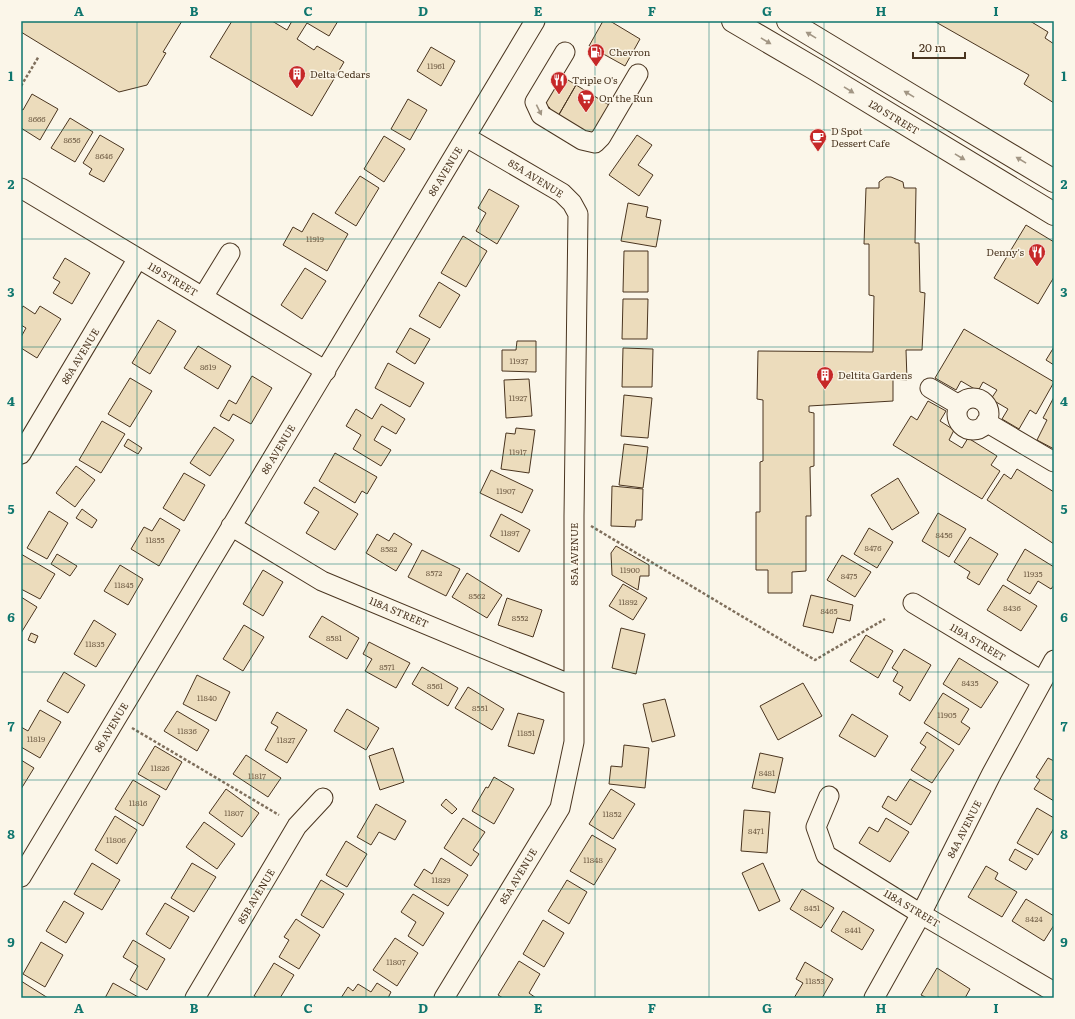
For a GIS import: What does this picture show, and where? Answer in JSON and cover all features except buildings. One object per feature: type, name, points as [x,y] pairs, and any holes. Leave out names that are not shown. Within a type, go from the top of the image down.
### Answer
[{"type":"main road","name":"120 STREET","points":[[733,21],[1054,214]]},
{"type":"main road","points":[[788,21],[1054,181]]},
{"type":"main road","points":[[1008,186],[1054,193]]},
{"type":"street","name":"86 AVENUE","points":[[21,877],[535,21]]},
{"type":"street","points":[[565,52],[535,102],[541,115],[582,140],[595,143],[601,137],[638,74]]},
{"type":"street","name":"85A AVENUE","points":[[444,998],[560,808],[574,742],[574,523],[578,214],[572,203],[562,193],[466,137]]},
{"type":"street","name":"119 STREET","points":[[21,188],[326,371]]},
{"type":"street","points":[[203,297],[230,253]]},
{"type":"street","name":"86A AVENUE","points":[[21,454],[138,258]]},
{"type":"street","points":[[930,388],[959,405],[957,415],[958,420],[965,428],[975,430],[980,428],[986,422],[1054,462]]},
{"type":"street","name":"118A STREET","points":[[231,526],[322,581],[574,686]]},
{"type":"street","name":"119A STREET","points":[[913,603],[1042,681]]},
{"type":"street","name":"84A AVENUE","points":[[874,998],[921,914],[992,773],[1054,660]]},
{"type":"street","name":"118A STREET","points":[[829,796],[816,827],[826,855],[921,914],[1054,992]]},
{"type":"street","name":"85B AVENUE","points":[[195,998],[298,826],[323,798]]},
{"type":"path","points":[[21,86],[39,56]]},
{"type":"path","points":[[590,526],[815,660],[885,619]]},
{"type":"path","points":[[128,726],[279,815]]},
{"type":"place","name":"Chevron","points":[[596,67]]},
{"type":"place","name":"Delta Cedars","points":[[297,89]]},
{"type":"place","name":"Triple O's","points":[[559,95]]},
{"type":"place","name":"On the Run","points":[[586,113]]},
{"type":"place","name":"D Spot Dessert Cafe","points":[[818,152]]},
{"type":"place","name":"Denny's","points":[[1037,267]]},
{"type":"place","name":"Deltita Gardens","points":[[825,390]]}]
